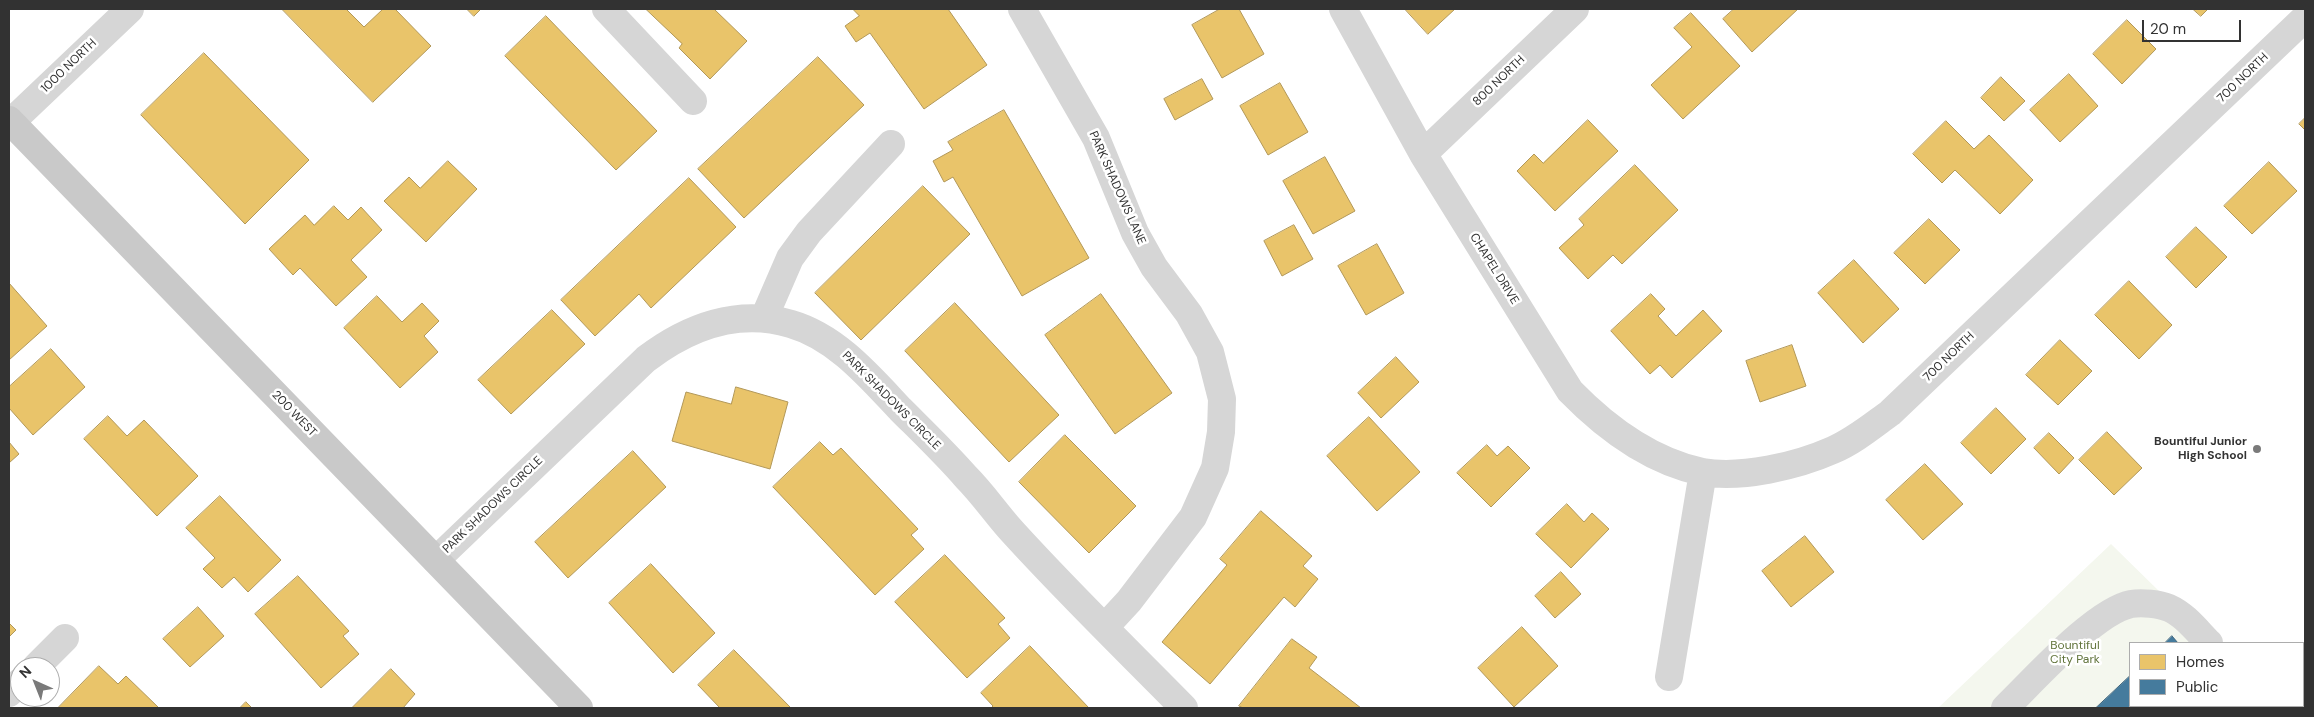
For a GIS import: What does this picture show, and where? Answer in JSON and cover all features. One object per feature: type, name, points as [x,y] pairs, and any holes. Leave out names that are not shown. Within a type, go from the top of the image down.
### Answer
[{"type":"main road","name":"200 WEST","points":[[9,122],[579,708]]},
{"type":"street","name":"1000 NORTH","points":[[9,122],[130,9]]},
{"type":"street","points":[[606,9],[693,101]]},
{"type":"street","name":"PARK SHADOWS LANE","points":[[1022,9],[1096,138],[1135,233],[1154,266],[1189,314],[1210,352],[1222,399],[1222,432],[1215,468],[1193,517],[1129,601],[1105,627]]},
{"type":"street","name":"CHAPEL DRIVE","points":[[1343,9],[1423,154],[1570,391],[1593,414],[1617,433],[1672,462],[1703,472]]},
{"type":"street","name":"800 NORTH","points":[[1423,154],[1575,9]]},
{"type":"street","name":"700 NORTH","points":[[1703,472],[1737,473],[1803,462],[1841,446],[1862,434],[1890,413],[2305,18]]},
{"type":"street","points":[[764,318],[790,258],[808,232],[891,144]]},
{"type":"street","name":"PARK SHADOWS CIRCLE","points":[[436,560],[646,359],[671,340],[700,327],[731,320],[764,318],[792,324],[817,335],[841,351],[863,370],[967,477],[1010,529],[1184,708]]},
{"type":"street","points":[[1669,677],[1703,472]]},
{"type":"street","points":[[2005,708],[2088,628],[2108,614],[2131,604],[2152,604],[2169,608],[2183,617],[2208,642]]},
{"type":"street","points":[[46,657],[65,638]]},
{"type":"green space","name":"Bountiful City Park","points":[[2111,544],[2211,642],[2129,642],[2129,707],[2278,708],[1938,708]]},
{"type":"building: Homes","points":[[282,9],[346,9],[364,27],[383,9],[395,9],[431,46],[373,102]]},
{"type":"building: Homes","points":[[467,9],[481,9],[474,16]]},
{"type":"building: Homes","points":[[646,9],[714,9],[747,41],[710,79],[679,48],[682,44]]},
{"type":"building: Homes","points":[[853,9],[948,9],[987,65],[924,109],[870,33],[856,42],[845,26],[859,16]]},
{"type":"building: Homes","points":[[1220,9],[1239,9],[1264,54],[1222,78],[1192,25]]},
{"type":"building: Homes","points":[[1405,9],[1455,9],[1428,34]]},
{"type":"building: Homes","points":[[1734,9],[1798,9],[1752,52],[1723,19]]},
{"type":"building: Homes","points":[[2193,9],[2208,9],[2201,16]]},
{"type":"building: Homes","points":[[1691,13],[1740,66],[1683,119],[1651,85],[1692,47],[1674,28]]},
{"type":"building: Homes","points":[[546,16],[657,131],[616,170],[505,56]]},
{"type":"building: Homes","points":[[2127,20],[2156,49],[2122,84],[2093,54]]},
{"type":"building: Homes","points":[[204,53],[309,160],[245,224],[141,115]]},
{"type":"building: Homes","points":[[818,57],[864,105],[744,218],[698,169]]},
{"type":"building: Homes","points":[[2069,74],[2098,106],[2060,142],[2030,110]]},
{"type":"building: Homes","points":[[2001,77],[2025,101],[2004,121],[1981,98]]},
{"type":"building: Homes","points":[[1202,79],[1213,99],[1175,120],[1164,99]]},
{"type":"building: Homes","points":[[1280,83],[1308,132],[1268,155],[1240,106]]},
{"type":"building: Homes","points":[[1004,110],[1089,258],[1022,296],[953,177],[944,182],[933,161],[953,150],[948,142]]},
{"type":"building: Homes","points":[[2305,118],[2305,130],[2299,124]]},
{"type":"building: Homes","points":[[1588,120],[1618,151],[1555,211],[1517,171],[1534,154],[1543,163]]},
{"type":"building: Homes","points":[[1946,121],[1974,149],[1989,135],[2033,180],[2000,214],[1955,170],[1942,183],[1913,154]]},
{"type":"building: Homes","points":[[1325,157],[1355,211],[1313,234],[1283,181]]},
{"type":"building: Homes","points":[[448,161],[477,189],[426,242],[384,201],[409,177],[420,188]]},
{"type":"building: Homes","points":[[2269,162],[2297,191],[2252,234],[2224,206]]},
{"type":"building: Homes","points":[[1635,165],[1678,210],[1622,264],[1613,255],[1588,279],[1559,248],[1584,225],[1579,219]]},
{"type":"building: Homes","points":[[689,178],[736,227],[651,308],[639,294],[595,336],[561,300]]},
{"type":"building: Homes","points":[[923,186],[970,234],[861,340],[815,293]]},
{"type":"building: Homes","points":[[334,206],[348,220],[361,207],[382,230],[351,260],[367,277],[336,306],[300,268],[293,275],[269,249],[305,215],[314,225]]},
{"type":"building: Homes","points":[[1929,219],[1960,250],[1925,284],[1894,253]]},
{"type":"building: Homes","points":[[1294,225],[1313,259],[1282,276],[1264,241]]},
{"type":"building: Homes","points":[[2196,227],[2227,257],[2196,288],[2166,257]]},
{"type":"building: Homes","points":[[1377,244],[1404,293],[1366,315],[1338,266]]},
{"type":"building: Homes","points":[[1854,260],[1899,309],[1863,343],[1818,293]]},
{"type":"building: Homes","points":[[2129,281],[2172,325],[2139,359],[2095,315]]},
{"type":"building: Homes","points":[[9,283],[47,326],[9,360]]},
{"type":"building: Homes","points":[[1101,294],[1172,393],[1115,434],[1045,335]]},
{"type":"building: Homes","points":[[1651,294],[1665,309],[1658,316],[1676,336],[1703,310],[1722,331],[1672,378],[1660,365],[1650,374],[1611,331]]},
{"type":"building: Homes","points":[[377,296],[402,322],[422,303],[439,321],[424,336],[438,352],[400,388],[344,328]]},
{"type":"building: Homes","points":[[955,303],[1059,415],[1009,462],[905,351]]},
{"type":"building: Homes","points":[[552,310],[585,344],[511,414],[478,380]]},
{"type":"building: Homes","points":[[2060,340],[2092,371],[2058,405],[2026,375]]},
{"type":"building: Homes","points":[[1792,345],[1806,386],[1760,402],[1746,361]]},
{"type":"building: Homes","points":[[51,349],[85,387],[33,435],[9,408],[9,387]]},
{"type":"building: Homes","points":[[1396,357],[1419,382],[1381,418],[1358,393]]},
{"type":"building: Homes","points":[[736,387],[788,402],[770,469],[672,441],[686,392],[731,404]]},
{"type":"building: Homes","points":[[1996,408],[2026,439],[1991,474],[1961,443]]},
{"type":"building: Homes","points":[[108,416],[127,436],[144,420],[198,476],[157,516],[84,439]]},
{"type":"building: Homes","points":[[1369,417],[1420,472],[1377,511],[1327,456]]},
{"type":"building: Homes","points":[[2107,432],[2142,468],[2114,495],[2079,460]]},
{"type":"building: Homes","points":[[2049,433],[2074,458],[2059,474],[2034,448]]},
{"type":"building: Homes","points":[[1065,435],[1136,506],[1089,553],[1019,482]]},
{"type":"building: Homes","points":[[9,442],[19,454],[9,463]]},
{"type":"building: Homes","points":[[820,442],[833,455],[841,448],[918,529],[911,535],[924,549],[875,595],[773,487]]},
{"type":"building: Homes","points":[[1487,445],[1497,456],[1508,446],[1530,468],[1491,507],[1457,473]]},
{"type":"building: Homes","points":[[633,451],[666,487],[568,578],[535,542]]},
{"type":"building: Homes","points":[[1925,464],[1963,504],[1923,540],[1886,500]]},
{"type":"building: Homes","points":[[220,496],[281,560],[248,592],[234,577],[222,588],[203,569],[215,558],[186,528]]},
{"type":"building: Homes","points":[[1567,504],[1584,522],[1592,513],[1609,529],[1571,568],[1536,534]]},
{"type":"building: Homes","points":[[1261,511],[1312,556],[1303,566],[1318,579],[1295,607],[1284,597],[1210,684],[1162,642],[1227,565],[1220,559]]},
{"type":"building: Homes","points":[[1805,536],[1834,572],[1791,607],[1762,571]]},
{"type":"building: Homes","points":[[945,555],[1005,618],[998,624],[1010,638],[967,678],[895,602]]},
{"type":"building: Homes","points":[[651,564],[715,633],[673,673],[609,603]]},
{"type":"building: Homes","points":[[1561,572],[1581,594],[1555,618],[1535,596]]},
{"type":"building: Homes","points":[[298,576],[349,631],[343,636],[359,654],[321,688],[255,614]]},
{"type":"building: Homes","points":[[198,607],[224,636],[190,667],[163,639]]},
{"type":"building: Homes","points":[[9,623],[16,630],[9,637]]},
{"type":"building: Homes","points":[[1522,627],[1558,666],[1514,707],[1478,668]]},
{"type":"building: Homes","points":[[1292,639],[1317,657],[1309,668],[1361,708],[1243,708],[1239,706]]},
{"type":"building: Homes","points":[[1030,646],[1089,708],[991,708],[993,706],[981,693]]},
{"type":"building: Homes","points":[[734,650],[791,708],[720,708],[698,685]]},
{"type":"building: Homes","points":[[99,666],[118,684],[126,676],[159,708],[58,708]]},
{"type":"building: Homes","points":[[391,669],[415,694],[403,708],[352,708]]},
{"type":"building: Homes","points":[[246,702],[252,708],[240,708]]},
{"type":"building: Public","points":[[2172,636],[2177,642],[2166,642]]},
{"type":"building: Public","points":[[2129,677],[2129,707],[2242,708],[2096,708]]},
{"type":"place","name":"Bountiful Junior High School","points":[[2257,449]]}]
